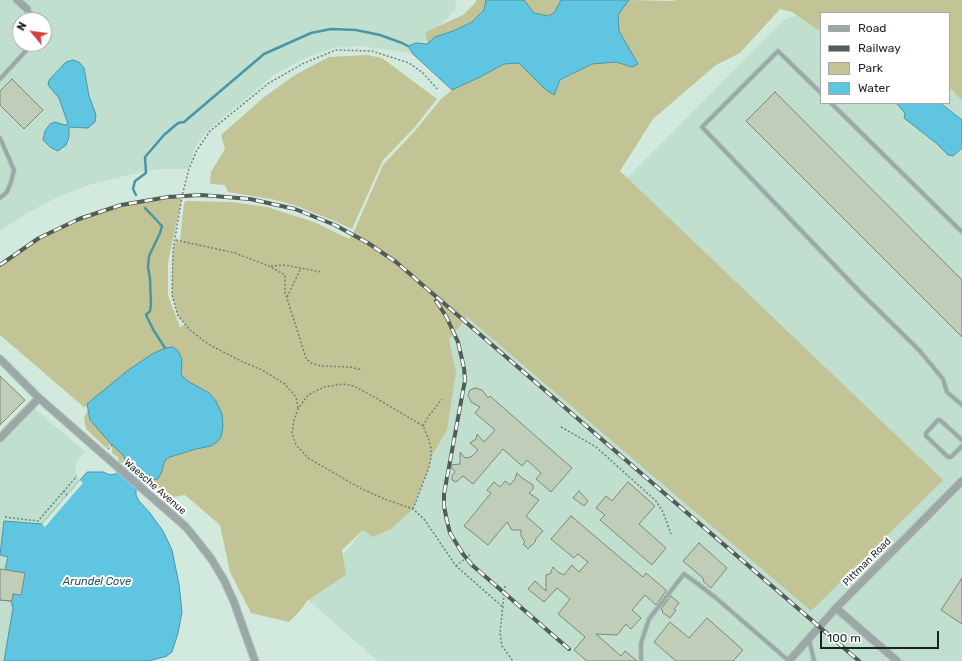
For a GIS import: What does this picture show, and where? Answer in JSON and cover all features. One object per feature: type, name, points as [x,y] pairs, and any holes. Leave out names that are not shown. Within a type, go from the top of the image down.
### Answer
[{"type":"street","points":[[17,0],[27,9]]},
{"type":"street","name":"Waesche Avenue","points":[[0,359],[39,398],[186,527],[212,560],[224,580],[234,602],[254,661]]},
{"type":"street","points":[[0,438],[39,398]]},
{"type":"street","name":"Pittman Road","points":[[789,661],[836,608],[962,481]]},
{"type":"street","points":[[836,608],[896,661]]},
{"type":"lane","points":[[27,9],[30,12]]},
{"type":"lane","points":[[820,93],[778,51],[702,127],[861,293],[919,350],[943,379],[948,392],[962,405]]},
{"type":"lane","points":[[0,79],[25,52]]},
{"type":"lane","points":[[832,104],[962,232]]},
{"type":"lane","points":[[0,138],[14,170],[11,182],[6,192],[0,198]]},
{"type":"lane","points":[[962,440],[940,420],[938,420],[926,433],[926,436],[948,457],[951,457],[962,446]]},
{"type":"lane","points":[[641,661],[641,642],[649,620],[684,574],[708,592],[789,661]]},
{"type":"lane","points":[[809,638],[814,661]]},
{"type":"path","points":[[298,408],[296,397],[285,384],[262,370],[208,344],[190,330],[178,316],[172,295],[173,258],[182,196],[197,150],[210,131],[269,83],[302,64],[336,50],[372,51],[409,63],[423,73],[438,90]]},
{"type":"path","points":[[176,240],[235,253],[269,266],[285,275],[285,292],[306,358],[311,364],[321,366],[350,367],[362,370]]},
{"type":"path","points":[[269,266],[285,265],[321,272]]},
{"type":"path","points":[[287,298],[301,268]]},
{"type":"path","points":[[413,509],[429,467],[431,457],[431,448],[423,426],[354,386],[343,384],[324,387],[308,395],[298,408],[294,420],[292,433],[296,445],[308,458],[360,488],[387,500],[413,509],[424,519],[456,566],[503,607]]},
{"type":"path","points":[[423,426],[442,399]]},
{"type":"path","points":[[562,427],[596,447],[656,501],[663,512],[671,534]]},
{"type":"path","points":[[6,518],[38,521],[77,476]]},
{"type":"path","points":[[63,492],[67,495]]},
{"type":"path","points":[[456,566],[472,554]]},
{"type":"path","points":[[505,586],[500,633],[502,646],[513,661]]},
{"type":"shaded area","points":[[0,0],[456,0],[455,10],[413,54],[359,46],[333,48],[303,59],[274,75],[206,132],[195,148],[188,169],[163,169],[141,172],[92,184],[62,195],[21,217],[0,231]]},
{"type":"shaded area","points":[[833,0],[962,0],[962,661],[378,661],[308,600],[363,530],[448,331],[632,173],[784,20]]},
{"type":"shaded area","points":[[31,405],[85,452],[75,465],[77,476],[80,480],[42,524],[4,521],[0,555],[0,438]]},
{"type":"shaded area","points":[[0,555],[8,556],[0,591]]},
{"type":"shaded area","points":[[0,600],[12,601],[13,608],[4,661],[0,661]]},
{"type":"green space","points":[[476,0],[486,0],[484,10],[473,21],[451,32],[435,37],[427,44],[426,32],[463,15],[476,2]]},
{"type":"green space","points":[[524,0],[561,0],[554,13],[548,16],[534,13]]},
{"type":"green space","points":[[629,0],[962,0],[962,100],[950,88],[950,12],[820,12],[820,30],[792,12],[780,9],[740,53],[716,65],[653,119],[620,171],[943,480],[811,611],[467,317],[449,339],[456,372],[447,430],[431,457],[429,467],[413,509],[391,529],[373,537],[363,530],[342,550],[346,575],[308,600],[289,622],[251,613],[230,572],[220,525],[185,495],[167,498],[162,497],[152,488],[147,487],[142,483],[145,481],[158,479],[167,458],[210,446],[123,455],[126,462],[119,463],[118,457],[112,453],[112,445],[111,444],[106,448],[86,429],[84,418],[88,409],[87,404],[85,408],[0,335],[0,265],[39,238],[79,219],[121,205],[144,200],[182,196],[168,263],[168,295],[180,327],[185,324],[178,316],[172,295],[173,250],[176,240],[180,241],[184,203],[186,201],[231,202],[267,207],[314,222],[349,239],[353,234],[383,165],[414,132],[441,99],[452,90],[504,64],[519,63],[545,89],[592,64],[616,62],[632,67],[638,64],[619,32],[618,15]]},
{"type":"green space","points":[[367,55],[382,58],[437,99],[414,128],[383,160],[352,229],[294,205],[271,199],[228,192],[225,185],[210,184],[211,172],[225,149],[221,135],[263,98],[295,75],[329,57]]},
{"type":"water","points":[[486,0],[524,0],[534,13],[548,16],[554,13],[561,0],[629,0],[618,15],[619,31],[638,64],[632,67],[616,62],[592,64],[560,80],[554,95],[545,89],[519,63],[504,64],[452,90],[413,54],[408,46],[416,43],[427,44],[435,37],[453,31],[472,22],[484,10]]},
{"type":"water","points":[[73,60],[79,62],[84,68],[89,96],[96,115],[95,122],[88,128],[69,127],[69,137],[66,145],[58,151],[50,147],[43,140],[45,131],[50,124],[55,122],[65,125],[68,124],[59,98],[48,85],[49,80],[66,62]]},
{"type":"water","points":[[897,104],[941,104],[962,120],[962,148],[953,156],[948,155],[936,143],[904,118],[905,113]]},
{"type":"water","name":"Arundel Cove","points":[[173,347],[178,351],[182,359],[181,374],[186,380],[209,393],[216,401],[222,414],[223,427],[221,437],[217,442],[211,446],[167,458],[158,479],[145,481],[140,484],[136,490],[136,495],[139,501],[163,531],[172,550],[179,584],[182,612],[178,633],[172,652],[167,656],[149,661],[4,661],[13,608],[11,601],[0,600],[0,591],[8,557],[0,555],[4,521],[42,524],[87,472],[103,472],[110,475],[116,474],[126,462],[123,455],[90,420],[87,404],[127,371],[152,354],[165,348]]},
{"type":"pier","points":[[80,480],[83,483],[45,527],[42,524]]},
{"type":"building","points":[[12,79],[43,110],[24,129],[0,105],[0,91]]},
{"type":"building","points":[[775,92],[962,280],[962,337],[746,121]]},
{"type":"building","points":[[0,376],[25,400],[0,425]]},
{"type":"building","points":[[475,388],[482,390],[488,398],[490,396],[572,468],[551,492],[536,479],[541,473],[527,460],[522,466],[503,449],[473,484],[463,476],[456,482],[452,480],[452,476],[455,472],[450,465],[460,464],[460,452],[465,458],[471,457],[478,450],[470,443],[476,439],[477,434],[484,442],[495,430],[475,413],[480,407],[471,402],[468,395],[470,390]]},
{"type":"building","points":[[517,473],[533,485],[533,489],[529,493],[539,500],[526,516],[543,531],[528,549],[523,544],[525,542],[521,536],[521,530],[512,530],[507,522],[488,545],[464,526],[491,493],[487,490],[494,482],[500,487],[505,481],[510,485],[515,479]]},
{"type":"building","points":[[628,482],[655,506],[639,524],[666,548],[652,565],[600,520],[605,515],[596,508],[606,496],[612,501]]},
{"type":"building","points":[[579,491],[588,501],[584,506],[573,498]]},
{"type":"building","points":[[571,516],[643,577],[646,573],[666,590],[656,605],[645,595],[632,610],[641,618],[631,629],[626,624],[617,635],[596,634],[621,656],[625,651],[637,661],[587,661],[574,650],[585,637],[558,614],[570,599],[557,588],[544,602],[528,589],[535,581],[546,591],[546,575],[550,574],[553,567],[564,575],[572,565],[579,572],[588,562],[578,554],[574,558],[551,539]]},
{"type":"building","points":[[699,543],[727,568],[711,588],[703,581],[704,579],[683,561]]},
{"type":"building","points":[[0,569],[25,573],[21,595],[13,594],[12,601],[0,600]]},
{"type":"building","points":[[962,578],[962,624],[941,610]]},
{"type":"building","points":[[671,596],[679,603],[674,609],[676,610],[670,618],[662,612],[663,611],[661,609]]},
{"type":"building","points":[[707,618],[743,650],[733,661],[676,661],[654,642],[670,622],[689,638]]},
{"type":"waterway","points":[[136,195],[133,189],[135,181],[146,173],[145,157],[164,135],[178,123],[184,122],[264,54],[311,33],[331,29],[356,30],[380,35],[408,46]]},
{"type":"waterway","points":[[145,208],[162,226],[149,256],[148,267],[151,305],[150,311],[146,315],[165,348]]},
{"type":"railway","points":[[0,265],[39,238],[79,219],[121,205],[168,197],[201,195],[250,199],[295,209],[335,225],[368,243],[396,262],[859,661]]},
{"type":"railway","points":[[436,301],[446,316],[458,342],[465,380],[444,494],[444,506],[450,533],[472,565],[569,649]]}]
